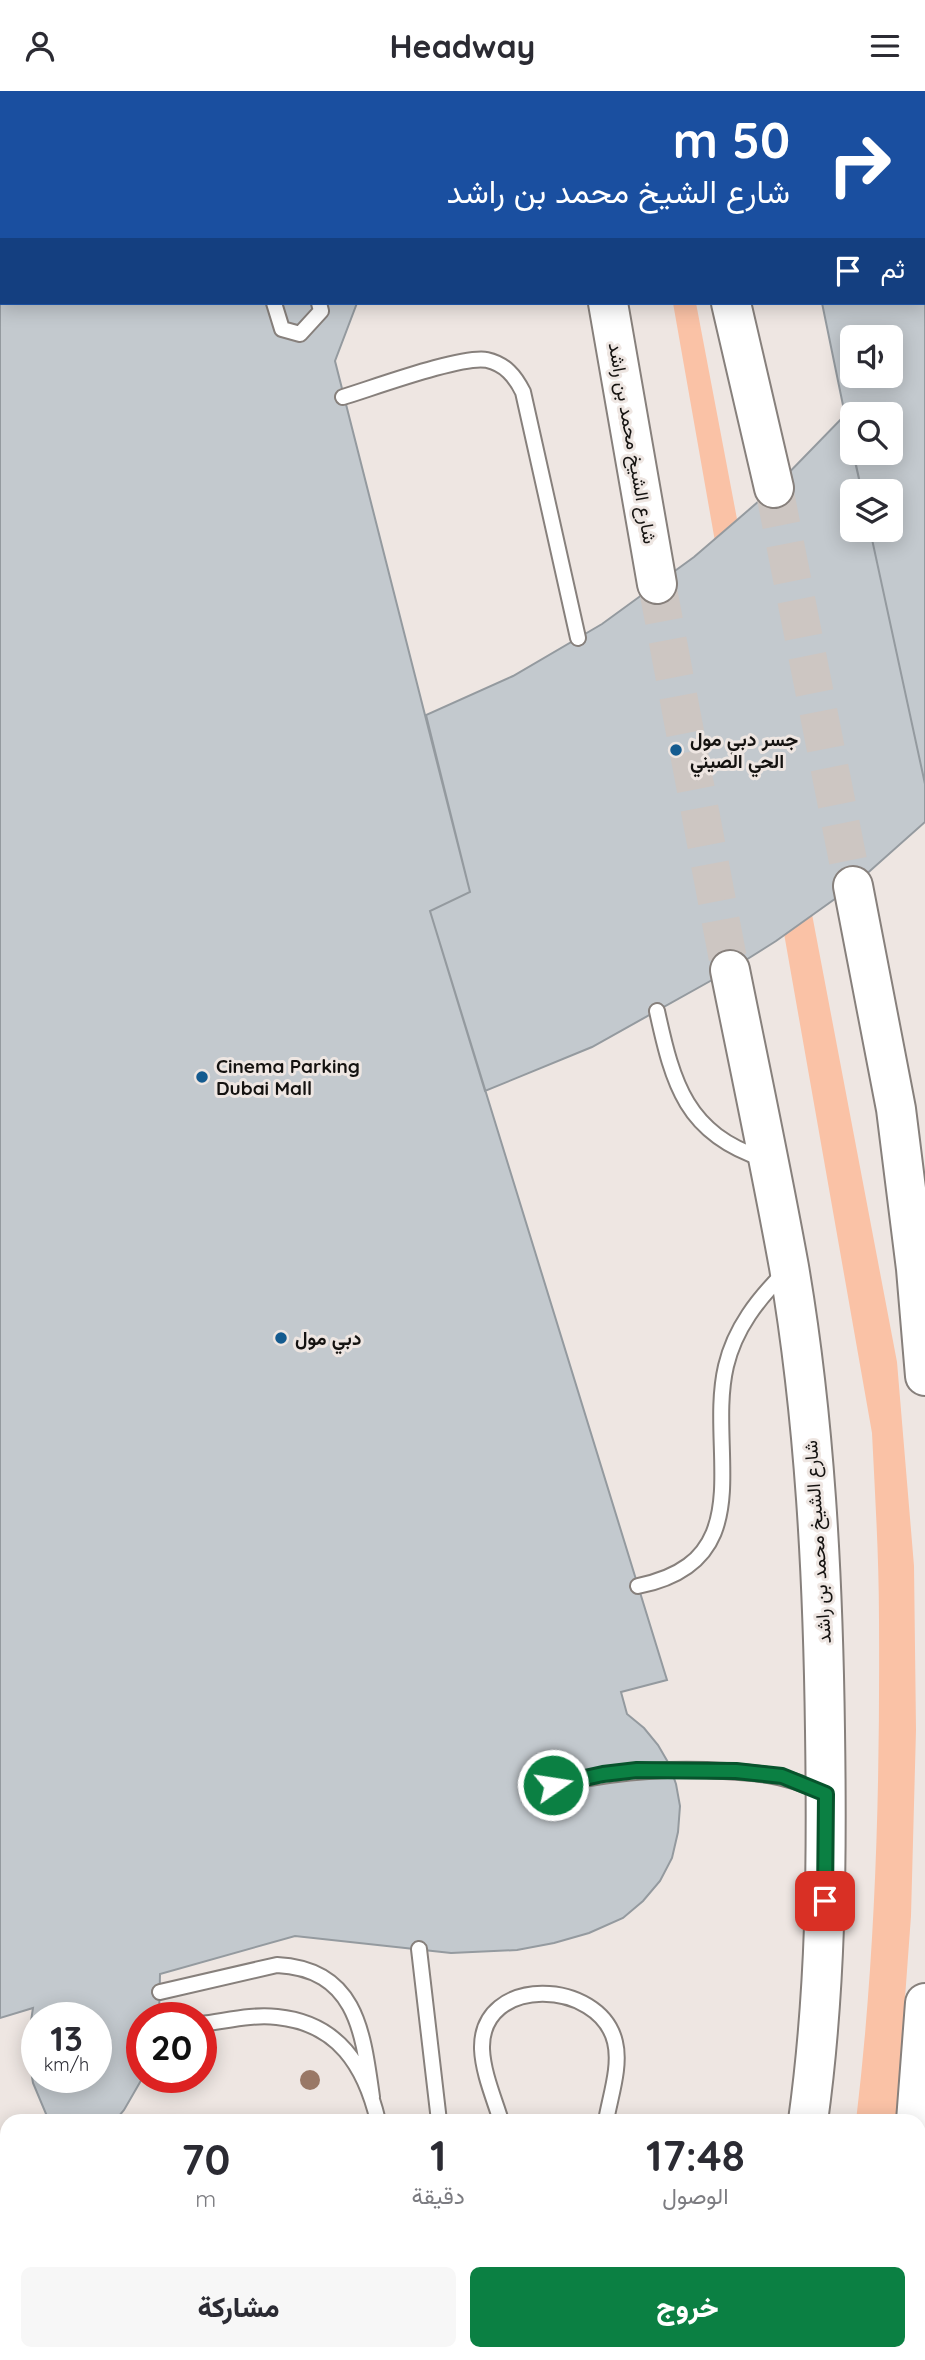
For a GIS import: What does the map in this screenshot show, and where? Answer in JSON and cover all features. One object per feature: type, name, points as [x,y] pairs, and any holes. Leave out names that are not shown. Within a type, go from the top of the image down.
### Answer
[{"type":"main road","name":"شارع الشيخ محمد بن راشد","points":[[608,305],[657,584]]},
{"type":"main road","points":[[731,305],[774,488]]},
{"type":"main road","points":[[853,886],[896,1109],[916,1269],[925,1376]]},
{"type":"main road","name":"شارع الشيخ محمد بن راشد","points":[[730,970],[789,1269],[817,1517],[824,1642],[824,1940],[809,2114]]},
{"type":"main road","points":[[917,2114],[925,2003]]},
{"type":"lane","points":[[274,305],[282,329],[300,334],[320,307]]},
{"type":"lane","points":[[343,397],[474,359],[498,364],[509,371],[523,392],[578,638]]},
{"type":"lane","points":[[657,1011],[669,1066],[690,1108],[725,1142],[768,1161]]},
{"type":"lane","points":[[638,1586],[657,1582],[690,1564],[714,1532],[721,1513],[723,1493],[720,1404],[726,1365],[740,1329],[761,1296],[789,1269]]},
{"type":"lane","points":[[537,1790],[603,1774],[671,1769],[760,1772],[782,1776],[826,1794]]},
{"type":"lane","points":[[419,1949],[438,2114]]},
{"type":"lane","points":[[160,1991],[277,1965],[296,1966],[331,1981],[354,2011],[365,2040],[376,2114]]},
{"type":"lane","points":[[499,2114],[484,2065],[484,2030],[503,2003],[533,1994],[552,1994],[584,2004],[608,2025],[615,2041],[616,2059],[607,2114]]},
{"type":"lane","points":[[217,2022],[249,2017],[276,2017],[302,2022],[326,2033],[347,2050],[362,2072],[372,2097]]},
{"type":"shaded area","points":[[673,305],[696,305],[897,1362],[914,1566],[916,1730],[911,1916],[897,2114],[857,2114],[868,1996],[877,1807],[879,1596],[872,1433]]},
{"type":"building","name":"Cinema Parking Dubai Mall","points":[[0,305],[356,305],[335,361],[470,892],[430,911],[667,1680],[621,1692],[627,1714],[644,1728],[669,1764],[680,1806],[678,1832],[672,1858],[660,1881],[643,1901],[623,1918],[589,1933],[554,1943],[517,1950],[451,1953],[295,1936],[160,1974],[159,2002],[126,2002],[126,2093],[134,2093],[124,2110],[121,2114],[46,2114],[37,2093],[112,2093],[112,2002],[21,2002],[21,2012],[0,2018]]},
{"type":"building","points":[[822,305],[925,305],[925,784],[873,542],[903,542],[903,479],[859,479],[856,465],[903,465],[903,402],[842,402]]},
{"type":"building","name":"جسر دبي مول الحي الصيني","points":[[840,420],[840,465],[856,465],[859,479],[840,479],[840,542],[873,542],[925,784],[925,822],[853,886],[730,970],[592,1047],[485,1091],[430,911],[470,892],[426,715],[513,676],[602,624],[694,557],[774,488]]},
{"type":"tunnel","points":[[774,488],[853,886]]},
{"type":"tunnel","points":[[657,584],[730,970]]},
{"type":"place","name":"جسر دبي مول الحي الصيني","points":[[676,750]]},
{"type":"place","name":"Cinema Parking Dubai Mall","points":[[202,1077]]},
{"type":"place","name":"دبي مول","points":[[281,1338]]},
{"type":"route","points":[[553,1785],[603,1774],[671,1769],[760,1772],[805,1784],[826,1794],[825,1901]]}]
